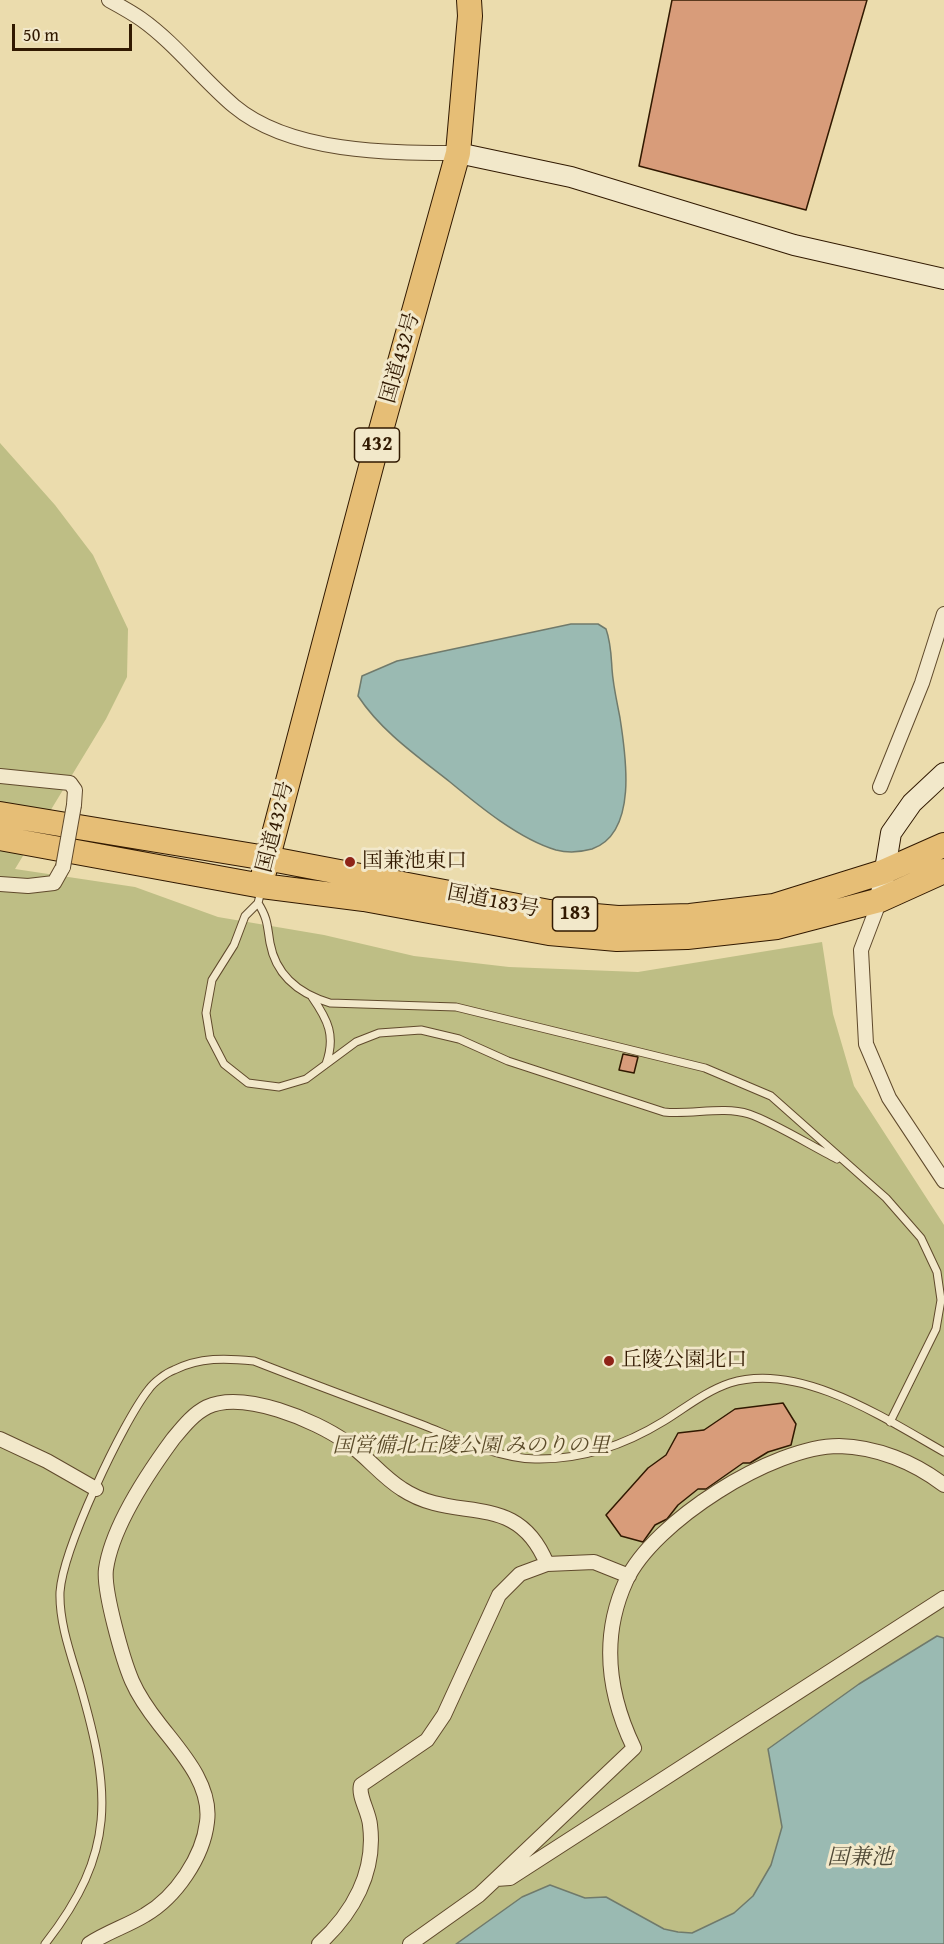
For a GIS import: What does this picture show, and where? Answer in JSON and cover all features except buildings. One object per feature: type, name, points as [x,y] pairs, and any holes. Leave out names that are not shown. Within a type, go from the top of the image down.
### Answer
[{"type":"highway","name":"国道432号","points":[[260,894],[266,858],[458,153],[470,16],[469,0]]},
{"type":"highway","name":"国道183号","points":[[0,814],[266,858],[549,912],[618,918],[690,916],[774,906],[883,872],[944,845]]},
{"type":"highway","name":"国道183号","points":[[0,838],[260,894],[364,899],[549,933],[617,939],[687,937],[777,927],[880,900],[944,871]]},
{"type":"street","points":[[109,0],[141,19],[236,107],[268,129],[328,143],[388,153],[458,153],[571,177],[794,245],[944,279]]},
{"type":"street","points":[[880,787],[922,683],[944,614]]},
{"type":"street","points":[[944,773],[912,803],[891,833],[880,900],[861,950],[866,1044],[889,1098],[944,1181]]},
{"type":"street","points":[[0,776],[70,783],[75,790],[63,867],[54,883],[45,885],[0,884]]},
{"type":"street","points":[[89,1944],[158,1907],[180,1882],[205,1838],[208,1813],[203,1793],[189,1763],[144,1703],[132,1681],[105,1581],[108,1557],[122,1523],[164,1452],[193,1416],[218,1403],[237,1402],[275,1409],[326,1430],[347,1442],[395,1485],[416,1498],[515,1520],[533,1539],[547,1564]]},
{"type":"street","points":[[0,1439],[47,1461],[96,1489]]},
{"type":"street","points":[[410,1944],[479,1895],[634,1748],[616,1704],[611,1685],[609,1658],[614,1615],[629,1576],[650,1548],[704,1501],[741,1477],[797,1454],[836,1446],[877,1452],[909,1463],[944,1485]]},
{"type":"street","points":[[319,1944],[340,1923],[363,1884],[371,1835],[367,1807],[360,1790],[361,1785],[427,1740],[444,1715],[499,1595],[520,1574],[547,1564],[594,1562],[629,1576]]},
{"type":"street","points":[[496,1879],[510,1878],[944,1598]]},
{"type":"lane","points":[[260,894],[269,921],[273,956],[287,980],[312,997],[330,1002],[456,1007],[705,1068],[771,1096],[886,1198],[914,1230],[937,1272],[941,1300],[936,1329],[890,1422]]},
{"type":"lane","points":[[260,894],[245,916],[234,945],[212,980],[206,1013],[210,1037],[224,1064],[248,1083],[279,1087],[306,1079],[356,1042],[379,1033],[421,1030],[459,1039],[508,1061],[664,1112],[687,1114],[718,1111],[749,1114],[845,1163]]},
{"type":"lane","points":[[312,997],[332,1035],[326,1064]]},
{"type":"lane","points":[[45,1944],[70,1912],[93,1862],[103,1809],[101,1767],[63,1628],[60,1591],[68,1560],[96,1489],[129,1420],[150,1387],[174,1370],[215,1357],[254,1361],[481,1447],[533,1459],[581,1457],[621,1443],[662,1422],[711,1391],[730,1383],[750,1379],[779,1379],[807,1384],[890,1422],[944,1452]]},
{"type":"green space","name":"国営備北丘陵公園 みのりの里","points":[[0,443],[55,505],[93,555],[128,629],[127,677],[106,719],[15,869],[135,887],[218,917],[324,935],[414,956],[509,967],[638,972],[822,942],[833,1014],[854,1086],[944,1225],[944,1944],[0,1944]]},
{"type":"water","points":[[571,624],[598,624],[606,629],[610,644],[626,772],[623,811],[617,827],[607,840],[592,849],[570,852],[542,845],[514,830],[487,811],[400,742],[377,721],[358,696],[362,676],[397,661]]},
{"type":"water","name":"国兼池","points":[[937,1636],[944,1638],[944,1944],[456,1944],[522,1897],[550,1885],[585,1898],[606,1897],[664,1929],[678,1932],[692,1933],[734,1913],[753,1896],[771,1865],[782,1827],[768,1749],[859,1684]]},
{"type":"place","name":"国兼池東口","points":[[350,862]]},
{"type":"place","name":"丘陵公園北口","points":[[609,1361]]}]
